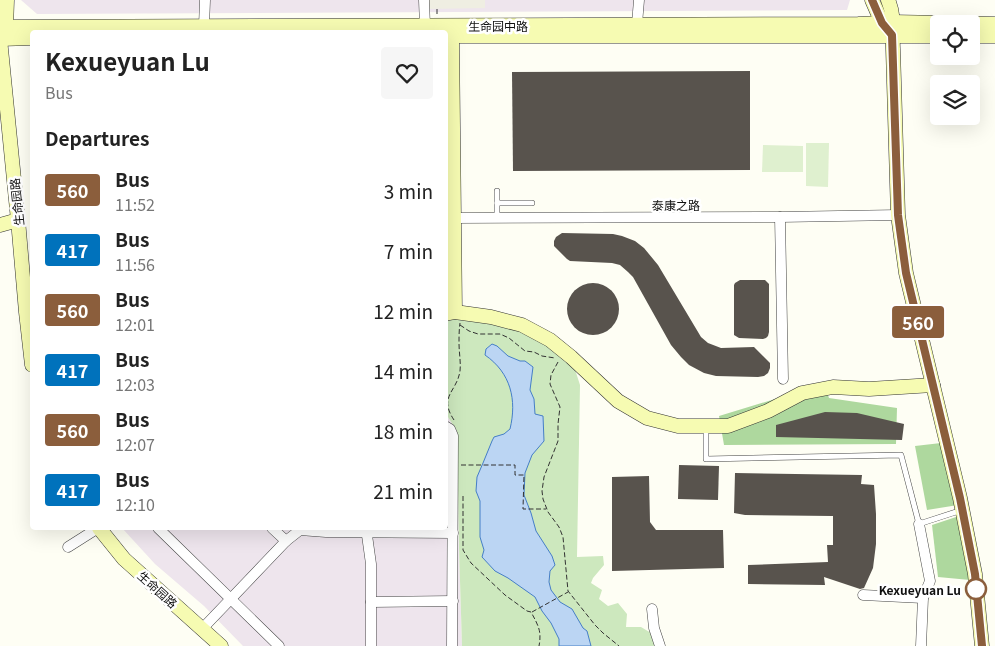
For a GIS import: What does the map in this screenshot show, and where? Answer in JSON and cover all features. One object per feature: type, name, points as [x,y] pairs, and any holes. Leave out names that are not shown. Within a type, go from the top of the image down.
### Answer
[{"type":"street","name":"生命园路","points":[[7,0],[2,31],[30,347]]},
{"type":"street","points":[[204,26],[205,0]]},
{"type":"street","points":[[424,0],[425,26]]},
{"type":"street","points":[[637,24],[639,0]]},
{"type":"street","points":[[872,0],[889,27]]},
{"type":"street","points":[[888,0],[891,6],[889,27],[898,215],[906,273],[962,510],[975,574],[982,646]]},
{"type":"street","name":"生命园中路","points":[[42,30],[204,26],[637,24],[889,27],[930,34]]},
{"type":"street","name":"生命园中路","points":[[449,36],[995,24]]},
{"type":"street","name":"生命园中路","points":[[2,31],[30,30]]},
{"type":"street","points":[[2,31],[30,38]]},
{"type":"street","points":[[449,36],[455,316],[491,316],[522,325],[550,340],[571,356],[618,401],[647,418],[678,426],[728,426],[768,411],[802,393],[834,387],[869,389],[933,385]]},
{"type":"street","points":[[980,36],[995,36]]},
{"type":"street","name":"泰康之路","points":[[454,218],[497,216],[780,217],[898,215]]},
{"type":"street","points":[[780,217],[783,379]]},
{"type":"street","points":[[0,225],[18,220]]},
{"type":"street","points":[[448,427],[453,436],[452,646]]},
{"type":"street","points":[[919,524],[930,581],[923,598],[921,646]]},
{"type":"street","points":[[68,547],[96,530]]},
{"type":"street","name":"生命园路","points":[[101,530],[124,558],[221,646]]},
{"type":"street","points":[[160,530],[279,646]]},
{"type":"street","points":[[274,530],[286,541]]},
{"type":"street","points":[[202,629],[286,541],[300,530]]},
{"type":"street","points":[[309,530],[326,532],[367,530],[453,533]]},
{"type":"street","points":[[367,530],[371,564],[371,646]]},
{"type":"street","points":[[864,596],[923,598]]},
{"type":"street","points":[[371,602],[453,601]]},
{"type":"street","points":[[652,609],[654,628],[660,646]]},
{"type":"lane","points":[[497,191],[497,216]]},
{"type":"lane","points":[[497,203],[532,202]]},
{"type":"lane","points":[[706,426],[706,458],[901,455],[919,524],[962,510]]},
{"type":"path","points":[[455,316],[460,372],[448,396],[448,404],[450,414],[456,423]]},
{"type":"path","points":[[455,316],[469,331],[478,334],[500,334],[509,338],[525,351],[560,360],[551,374],[550,384],[560,407],[558,441],[544,478],[543,499],[563,537],[568,591],[599,629],[618,646]]},
{"type":"path","points":[[461,459],[461,467],[515,465],[514,475],[524,475],[523,509],[547,509]]},
{"type":"path","points":[[462,493],[463,550],[466,557],[505,595],[531,612],[538,623],[540,631],[539,646]]},
{"type":"path","points":[[531,612],[568,591]]},
{"type":"shaded area","points":[[21,0],[850,0],[847,10],[37,14]]},
{"type":"shaded area","points":[[428,0],[485,0],[485,8],[428,9]]},
{"type":"shaded area","points":[[448,417],[457,431],[462,646],[243,646],[204,606],[155,564],[124,530],[448,530]]},
{"type":"green space","points":[[806,143],[829,143],[828,187],[806,186]]},
{"type":"green space","points":[[763,145],[803,146],[803,172],[762,172]]},
{"type":"green space","points":[[448,314],[491,316],[571,357],[580,385],[577,557],[603,556],[604,565],[591,583],[602,590],[599,599],[608,606],[618,603],[627,614],[626,627],[641,627],[656,636],[660,646],[462,646],[457,431],[448,417]]},
{"type":"green space","points":[[824,384],[829,398],[897,408],[896,444],[724,445],[719,416]]},
{"type":"green space","points":[[941,443],[958,505],[927,510],[915,446]]},
{"type":"green space","points":[[959,516],[970,580],[938,577],[932,525]]},
{"type":"water","points":[[492,344],[508,356],[525,361],[533,367],[530,390],[534,399],[535,414],[543,416],[544,441],[532,455],[525,473],[524,495],[536,531],[552,556],[555,565],[550,571],[549,582],[551,590],[560,602],[572,609],[583,628],[587,631],[591,646],[559,646],[559,639],[535,597],[495,571],[482,557],[484,550],[480,537],[480,501],[476,491],[477,477],[494,437],[504,434],[510,429],[513,408],[510,388],[506,379],[494,362],[485,355],[486,349]]},
{"type":"building","points":[[750,71],[750,170],[513,171],[512,72]]},
{"type":"building","points":[[562,233],[613,234],[635,241],[644,248],[658,265],[701,337],[708,343],[721,348],[754,347],[770,363],[768,373],[758,377],[716,376],[704,373],[689,365],[671,345],[633,277],[620,265],[570,261],[554,246],[556,237]]},
{"type":"building","points":[[740,280],[765,280],[769,284],[769,332],[766,338],[739,338],[734,335],[734,285]]},
{"type":"building","points":[[588,283],[598,283],[612,290],[619,304],[619,314],[612,328],[598,335],[588,335],[578,331],[571,324],[567,314],[567,304],[571,294],[578,287]]},
{"type":"building","points":[[825,412],[857,413],[904,424],[902,440],[776,437],[776,425]]},
{"type":"building","points":[[679,465],[719,466],[718,500],[678,499]]},
{"type":"building","points":[[735,473],[862,475],[861,484],[874,485],[876,544],[873,568],[864,588],[860,589],[824,577],[825,585],[748,584],[748,565],[828,562],[827,545],[833,545],[833,516],[745,515],[734,513]]},
{"type":"building","points":[[649,476],[650,522],[656,530],[723,530],[724,568],[612,571],[612,477]]},
{"type":"bus line","name":"560","points":[[872,0],[882,23],[892,35],[898,215],[906,273],[960,498],[975,574],[982,646]]},
{"type":"place","name":"Kexueyuan Lu","points":[[976,589]]}]
